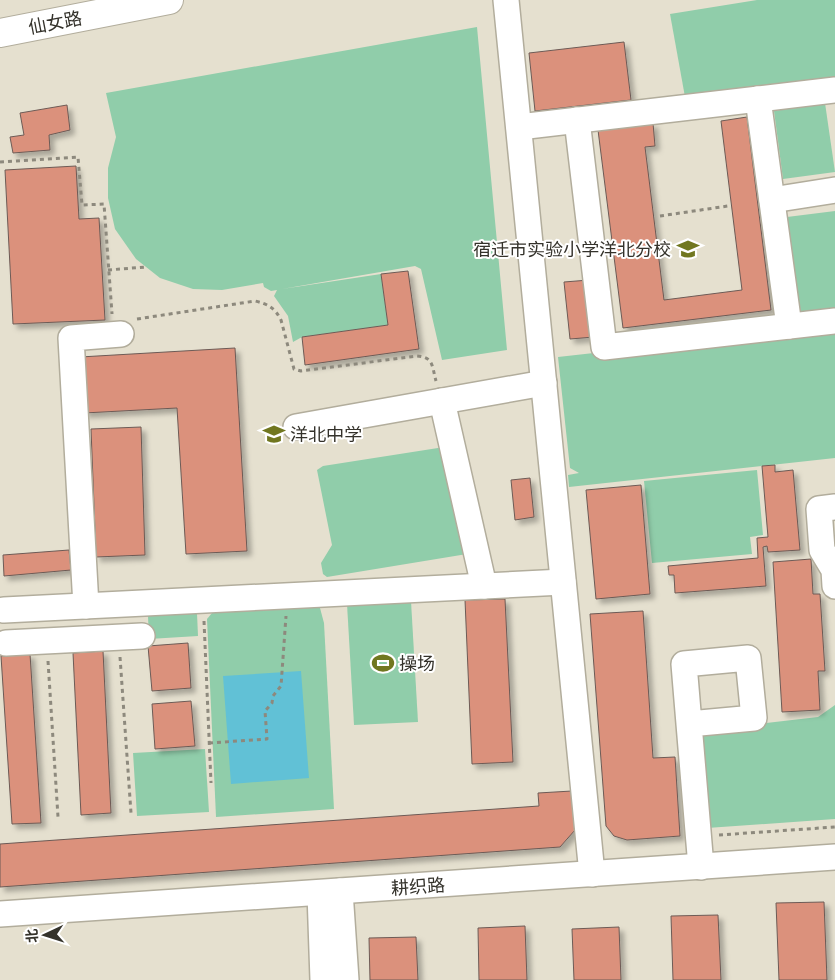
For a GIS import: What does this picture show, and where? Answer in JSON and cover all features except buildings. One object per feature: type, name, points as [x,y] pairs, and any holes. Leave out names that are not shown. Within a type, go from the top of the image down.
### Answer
[{"type":"main road","name":"仙女路","points":[[0,33],[169,0]]},
{"type":"street","points":[[506,0],[592,874]]},
{"type":"street","points":[[519,127],[835,90]]},
{"type":"street","points":[[758,99],[788,326]]},
{"type":"street","points":[[577,120],[604,347],[835,321]]},
{"type":"street","points":[[772,200],[835,190]]},
{"type":"street","points":[[117,334],[71,338],[92,606],[120,637]]},
{"type":"street","points":[[296,427],[544,383]]},
{"type":"street","points":[[442,401],[484,586]]},
{"type":"street","points":[[835,507],[819,509],[822,550],[834,570],[835,586]]},
{"type":"street","points":[[4,610],[563,582]]},
{"type":"street","points":[[6,643],[120,637]]},
{"type":"street","points":[[689,724],[701,867]]},
{"type":"street","name":"耕织路","points":[[0,914],[835,857]]},
{"type":"street","points":[[323,980],[330,892]]},
{"type":"street","points":[[330,892],[346,980]]},
{"type":"path","points":[[0,162],[78,157],[82,205],[104,204],[108,270],[117,334]]},
{"type":"path","points":[[660,216],[728,206]]},
{"type":"path","points":[[108,270],[146,267]]},
{"type":"path","points":[[117,334],[132,320],[255,301],[273,307],[278,312],[294,370],[301,371],[426,356],[431,360],[442,401]]},
{"type":"path","points":[[210,743],[267,739],[265,710],[272,703],[273,696],[281,686],[287,596]]},
{"type":"path","points":[[203,600],[211,783]]},
{"type":"path","points":[[120,637],[131,813]]},
{"type":"path","points":[[47,641],[58,817]]},
{"type":"path","points":[[698,836],[835,827]]},
{"type":"green space","points":[[757,0],[835,0],[835,81],[685,97],[670,14]]},
{"type":"green space","points":[[477,27],[507,350],[442,360],[421,269],[415,266],[282,289],[381,274],[388,325],[302,337],[293,342],[288,316],[274,296],[277,290],[271,291],[264,287],[263,283],[222,290],[193,289],[160,278],[136,259],[115,229],[108,198],[108,168],[116,137],[106,93]]},
{"type":"green space","points":[[825,103],[835,172],[783,179],[774,111]]},
{"type":"green space","points":[[835,211],[835,312],[799,317],[787,217]]},
{"type":"green space","points":[[835,326],[835,458],[569,487],[568,475],[579,473],[570,468],[558,357]]},
{"type":"green space","points":[[438,448],[443,449],[467,554],[327,577],[323,574],[321,563],[332,545],[317,470],[323,466]]},
{"type":"green space","points":[[757,470],[763,535],[750,537],[752,554],[652,563],[644,481]]},
{"type":"green space","name":"操场","points":[[411,601],[418,722],[354,725],[347,604]]},
{"type":"green space","points":[[313,606],[320,608],[324,623],[334,809],[216,817],[207,619],[212,613]]},
{"type":"green space","points":[[197,613],[198,636],[149,639],[148,616]]},
{"type":"green space","points":[[835,705],[835,819],[707,828],[699,731],[818,717]]},
{"type":"green space","points":[[205,749],[209,812],[137,816],[133,753]]},
{"type":"water","points":[[301,671],[309,778],[231,784],[223,676]]},
{"type":"place","name":"宿迁市实验小学洋北分校","points":[[688,249]]},
{"type":"place","name":"洋北中学","points":[[274,434]]},
{"type":"place","name":"操场","points":[[383,663]]}]
